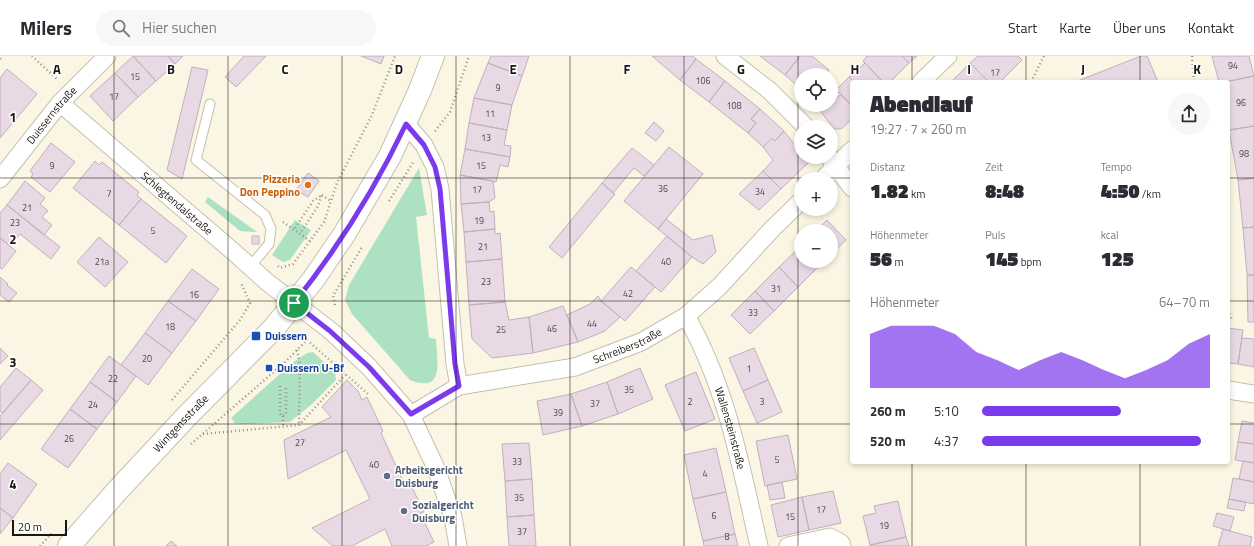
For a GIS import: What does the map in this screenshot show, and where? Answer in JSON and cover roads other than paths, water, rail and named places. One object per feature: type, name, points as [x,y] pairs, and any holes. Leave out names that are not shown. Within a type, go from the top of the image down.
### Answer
[{"type":"main road","name":"Wintgensstraße","points":[[69,546],[180,422],[273,329],[313,280],[345,233],[390,156],[406,124],[433,56]]},
{"type":"street","name":"Duissernstraße","points":[[0,179],[60,103],[107,56]]},
{"type":"street","points":[[725,56],[770,92],[799,120]]},
{"type":"street","points":[[923,80],[948,56]]},
{"type":"street","name":"Schlegtendalstraße","points":[[60,103],[244,272],[267,282],[330,331],[369,367],[411,414],[435,466],[453,517],[458,546]]},
{"type":"street","points":[[406,124],[424,145],[435,167],[440,189],[455,364],[459,386]]},
{"type":"street","points":[[838,158],[850,151]]},
{"type":"street","points":[[834,164],[850,185]]},
{"type":"street","name":"Schreiberstraße","points":[[411,414],[459,386],[575,367],[641,342],[686,316],[719,288],[794,207]]},
{"type":"street","name":"Wallensteinstraße","points":[[686,316],[696,333],[714,372],[734,434],[759,546]]},
{"type":"street","points":[[1230,390],[1254,394]]},
{"type":"street","points":[[788,546],[830,537],[841,542],[842,546]]},
{"type":"lane","points":[[210,104],[196,160],[265,215],[271,229],[269,244],[244,272]]},
{"type":"place","name":"Pizzeria Don Peppino","points":[[308,185]]},
{"type":"place","name":"Duissern","points":[[256,336]]},
{"type":"place","name":"Duissern U-Bf","points":[[269,368]]},
{"type":"place","name":"Arbeitsgericht Duisburg","points":[[387,476]]},
{"type":"place","name":"Sozialgericht Duisburg","points":[[404,511]]}]
